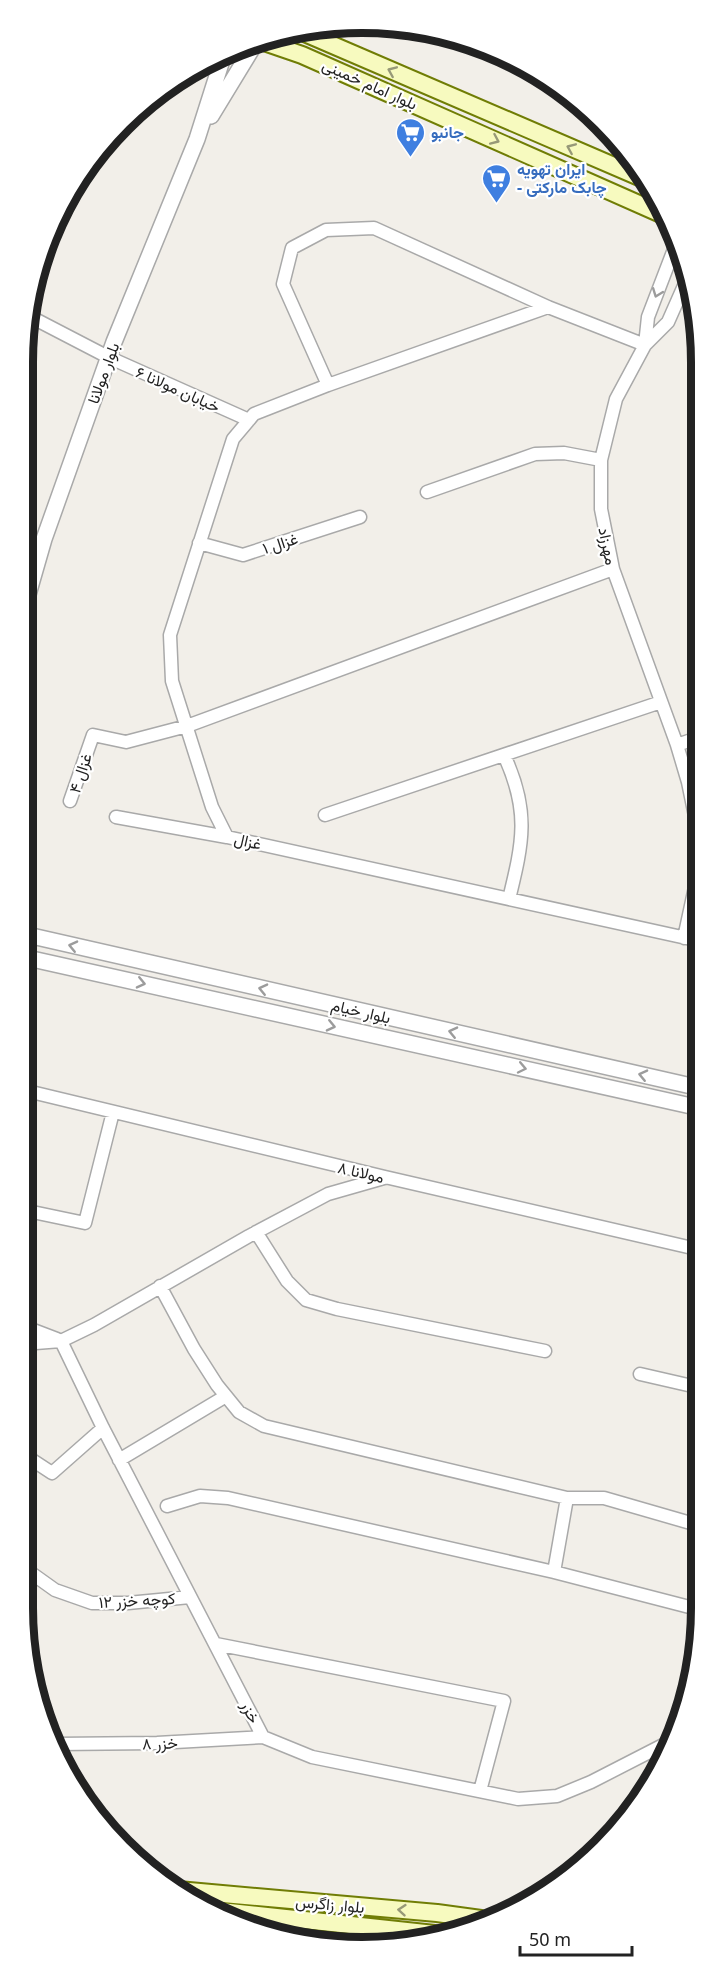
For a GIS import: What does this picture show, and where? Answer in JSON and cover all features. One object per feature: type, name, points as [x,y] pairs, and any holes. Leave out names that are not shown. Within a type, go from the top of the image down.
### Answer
[{"type":"main road","name":"بلوار امام خمینی","points":[[313,37],[632,174]]},
{"type":"main road","name":"بلوار امام خمینی","points":[[275,45],[302,54],[654,211]]},
{"type":"main road","name":"بلوار زاگرس","points":[[194,1891],[473,1918]]},
{"type":"main road","points":[[437,1913],[438,1928]]},
{"type":"main road","name":"بلوار زاگرس","points":[[252,1918],[294,1928],[412,1933]]},
{"type":"street","name":"بلوار مولانا","points":[[197,139],[250,52]]},
{"type":"street","name":"بلوار مولانا","points":[[33,576],[108,357],[197,139],[220,65]]},
{"type":"street","points":[[328,385],[283,284],[292,248],[326,230],[374,228],[548,307],[645,345]]},
{"type":"street","points":[[645,345],[648,317],[673,253]]},
{"type":"street","points":[[645,345],[668,322],[683,289]]},
{"type":"street","points":[[249,420],[254,414],[328,385],[548,307]]},
{"type":"street","name":"خیابان مولانا ۶","points":[[36,320],[108,357],[249,420]]},
{"type":"street","name":"مهرزاد","points":[[645,345],[616,399],[601,460],[601,509],[613,569],[677,745],[691,793]]},
{"type":"street","name":"غزال","points":[[249,420],[233,439],[170,635],[172,681],[213,807],[227,837],[691,939]]},
{"type":"street","points":[[428,492],[535,454],[564,453],[601,460]]},
{"type":"street","name":"غزال ۱","points":[[199,543],[243,555],[360,517]]},
{"type":"street","points":[[187,726],[613,569]]},
{"type":"street","points":[[325,815],[661,702]]},
{"type":"street","name":"غزال ۴","points":[[70,801],[93,735],[126,742],[187,726]]},
{"type":"street","points":[[677,745],[691,740]]},
{"type":"street","points":[[504,755],[516,780],[523,817],[519,856],[509,899]]},
{"type":"street","points":[[116,817],[227,837]]},
{"type":"street","points":[[684,938],[691,906]]},
{"type":"street","name":"بلوار خیام","points":[[33,936],[691,1086]]},
{"type":"street","name":"بلوار خیام","points":[[33,959],[691,1106]]},
{"type":"street","name":"مولانا ۸","points":[[33,1093],[691,1248]]},
{"type":"street","points":[[33,1212],[85,1223],[113,1112]]},
{"type":"street","points":[[33,1343],[61,1341],[94,1325],[256,1232],[328,1194],[385,1177]]},
{"type":"street","points":[[256,1232],[287,1281],[306,1300],[337,1309],[545,1351]]},
{"type":"street","points":[[160,1286],[194,1349],[226,1396],[239,1412],[264,1426],[567,1498],[604,1498],[691,1523]]},
{"type":"street","points":[[33,1330],[61,1341]]},
{"type":"street","name":"خزر","points":[[61,1341],[119,1460],[263,1737],[312,1757],[518,1799],[557,1796],[591,1782],[660,1746]]},
{"type":"street","points":[[640,1374],[691,1386]]},
{"type":"street","points":[[119,1460],[226,1396]]},
{"type":"street","points":[[33,1461],[52,1473],[103,1428]]},
{"type":"street","points":[[167,1506],[211,1495],[554,1572],[691,1607]]},
{"type":"street","points":[[554,1572],[567,1498]]},
{"type":"street","name":"کوچه خزر ۱۲","points":[[33,1574],[55,1590],[92,1603],[128,1603],[190,1597]]},
{"type":"street","points":[[216,1644],[504,1701],[480,1791]]},
{"type":"street","name":"خزر ۸","points":[[62,1744],[157,1743],[263,1737]]},
{"type":"place","name":"جانبو","points":[[410,158]]},
{"type":"place","name":"ایران تهویه - چابک مارکتی","points":[[496,204]]}]
